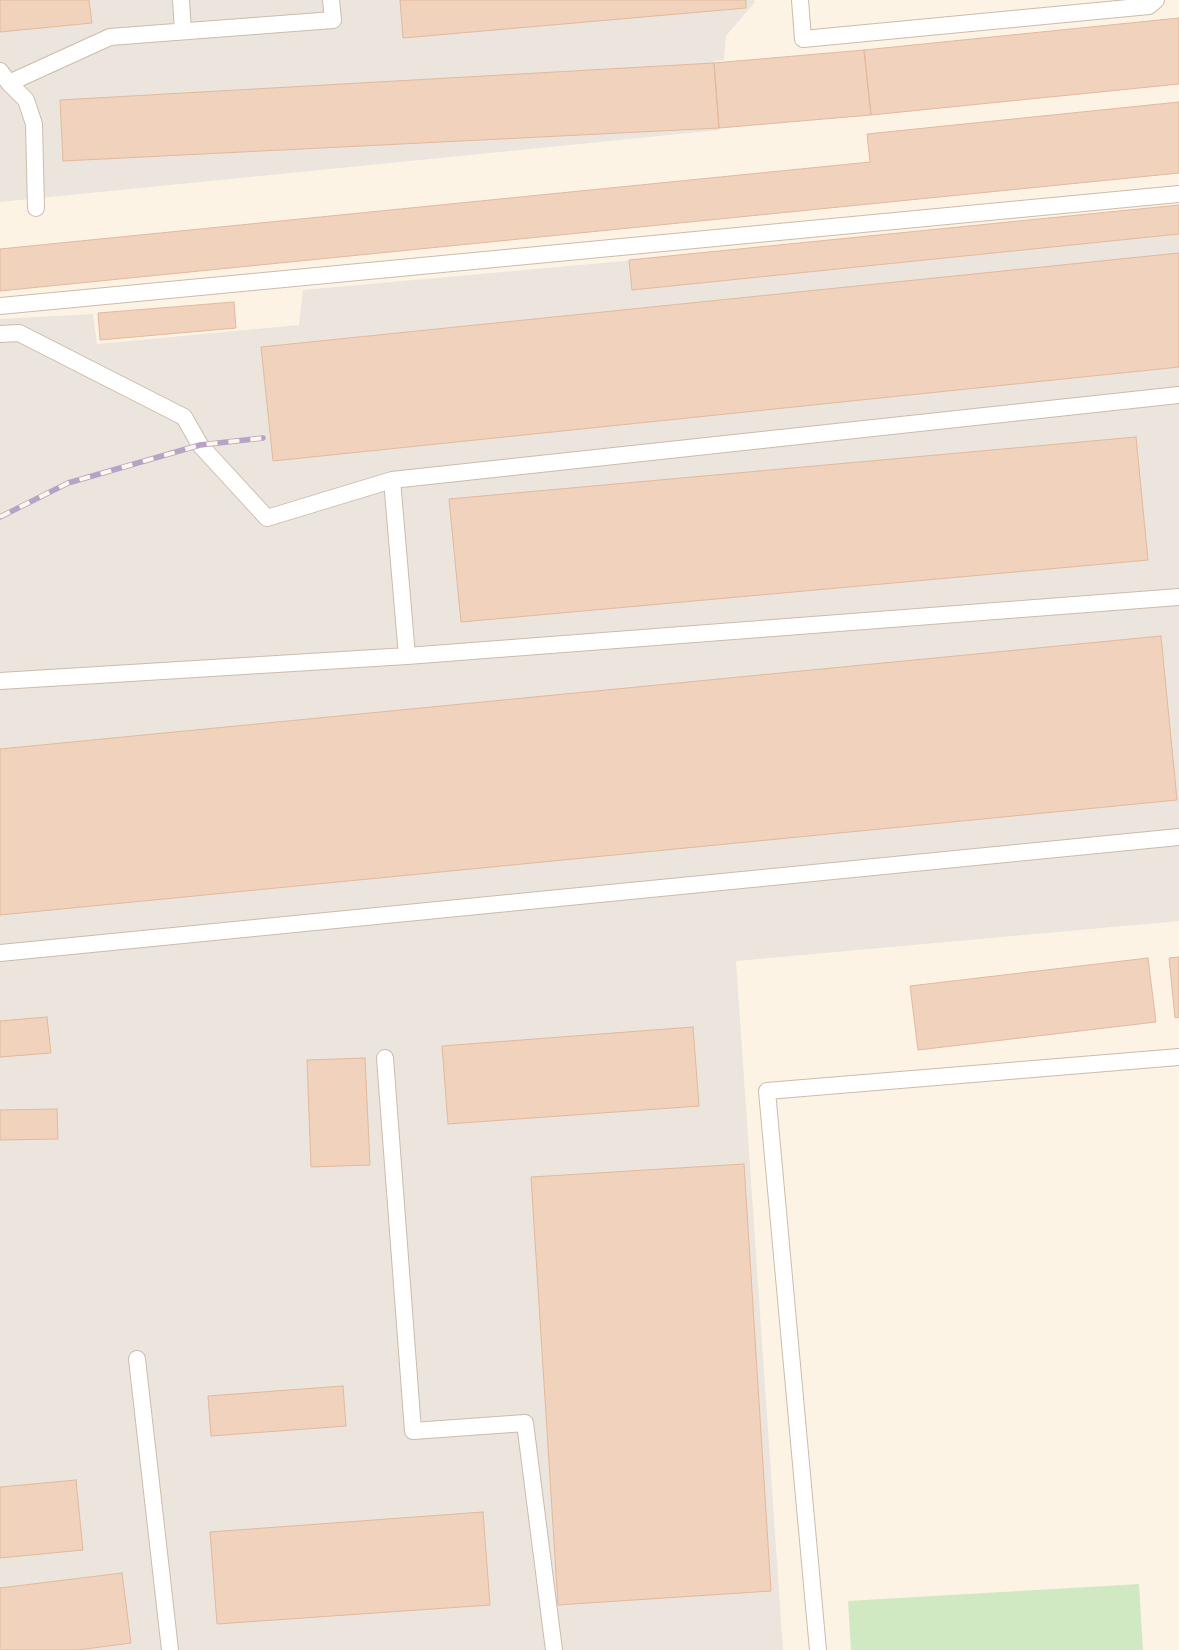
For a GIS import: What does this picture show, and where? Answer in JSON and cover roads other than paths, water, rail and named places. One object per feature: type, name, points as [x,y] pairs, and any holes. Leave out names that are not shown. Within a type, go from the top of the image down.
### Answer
[{"type":"lane","points":[[180,0],[183,32]]},
{"type":"lane","points":[[36,208],[34,124],[26,100],[5,77],[110,37],[333,20],[332,0]]},
{"type":"lane","points":[[800,0],[803,39],[1149,6],[1156,0]]},
{"type":"lane","points":[[0,306],[1179,194]]},
{"type":"lane","points":[[0,334],[18,333],[184,417],[200,445],[267,518],[392,480],[1179,395]]},
{"type":"lane","points":[[392,480],[407,656]]},
{"type":"lane","points":[[0,681],[407,656],[1179,597]]},
{"type":"lane","points":[[0,953],[1179,837]]},
{"type":"lane","points":[[818,1650],[767,1091],[1179,1057]]},
{"type":"lane","points":[[385,1058],[413,1430],[525,1423],[554,1650]]},
{"type":"lane","points":[[137,1359],[170,1650]]},
{"type":"railway","points":[[0,517],[68,483],[200,445],[263,438]]}]
